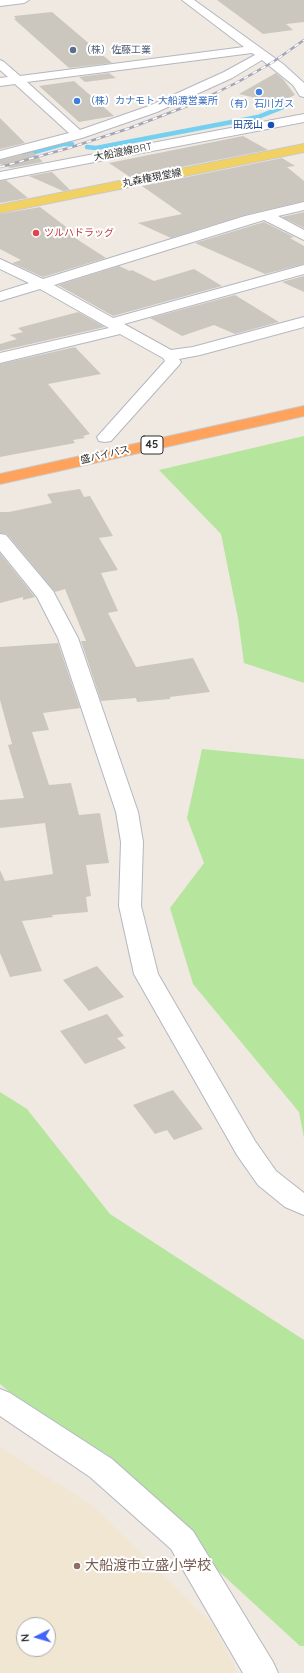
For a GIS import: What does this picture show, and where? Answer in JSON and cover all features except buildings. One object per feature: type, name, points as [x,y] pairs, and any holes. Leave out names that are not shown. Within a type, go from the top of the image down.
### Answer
[{"type":"highway","name":"盛バイパス","points":[[0,479],[304,410]]},
{"type":"main road","name":"丸森権現堂線","points":[[0,209],[304,148]]},
{"type":"street","points":[[0,3],[24,0]]},
{"type":"street","points":[[187,0],[259,52],[302,86]]},
{"type":"street","points":[[0,82],[259,52]]},
{"type":"street","points":[[0,155],[78,136],[119,122],[192,93],[228,75],[259,52]]},
{"type":"street","points":[[0,64],[78,136]]},
{"type":"street","name":"大船渡線BRT","points":[[0,176],[304,117]]},
{"type":"street","points":[[0,297],[266,215],[304,206]]},
{"type":"street","points":[[266,215],[304,236]]},
{"type":"street","points":[[0,263],[43,285],[169,355],[173,362],[105,437]]},
{"type":"street","points":[[0,358],[117,326],[304,269]]},
{"type":"street","points":[[169,355],[194,352],[304,322]]},
{"type":"street","points":[[0,539],[46,595],[68,638],[124,805],[132,842],[130,906],[146,974],[246,1148],[267,1178],[294,1200],[304,1205]]},
{"type":"street","points":[[0,1402],[101,1468],[182,1540],[261,1673]]},
{"type":"shaded area","name":"大船渡市立盛小学校","points":[[0,1447],[94,1507],[214,1626],[238,1673],[0,1673]]},
{"type":"green space","points":[[304,436],[304,683],[244,663],[238,618],[221,534],[159,470]]},
{"type":"green space","points":[[202,749],[304,759],[304,1138],[299,1112],[193,984],[170,908],[204,863],[187,818]]},
{"type":"green space","points":[[0,1092],[27,1109],[110,1214],[304,1340],[304,1646],[300,1646],[163,1520],[0,1384]]},
{"type":"waterway","points":[[87,147],[96,148],[258,117],[291,104]]},
{"type":"waterway","points":[[24,155],[63,144],[72,144]]},
{"type":"railway","points":[[0,167],[69,148],[130,128],[195,103],[238,82],[273,62],[304,40]]},
{"type":"place","name":"（株）佐藤工業","points":[[73,50]]},
{"type":"place","name":"（有）石川ガス","points":[[259,92]]},
{"type":"place","name":"（株）カナモト 大船渡営業所","points":[[77,101]]},
{"type":"place","name":"田茂山","points":[[271,125]]},
{"type":"place","name":"ツルハドラッグ","points":[[36,233]]},
{"type":"place","name":"大船渡市立盛小学校","points":[[77,1566]]}]
